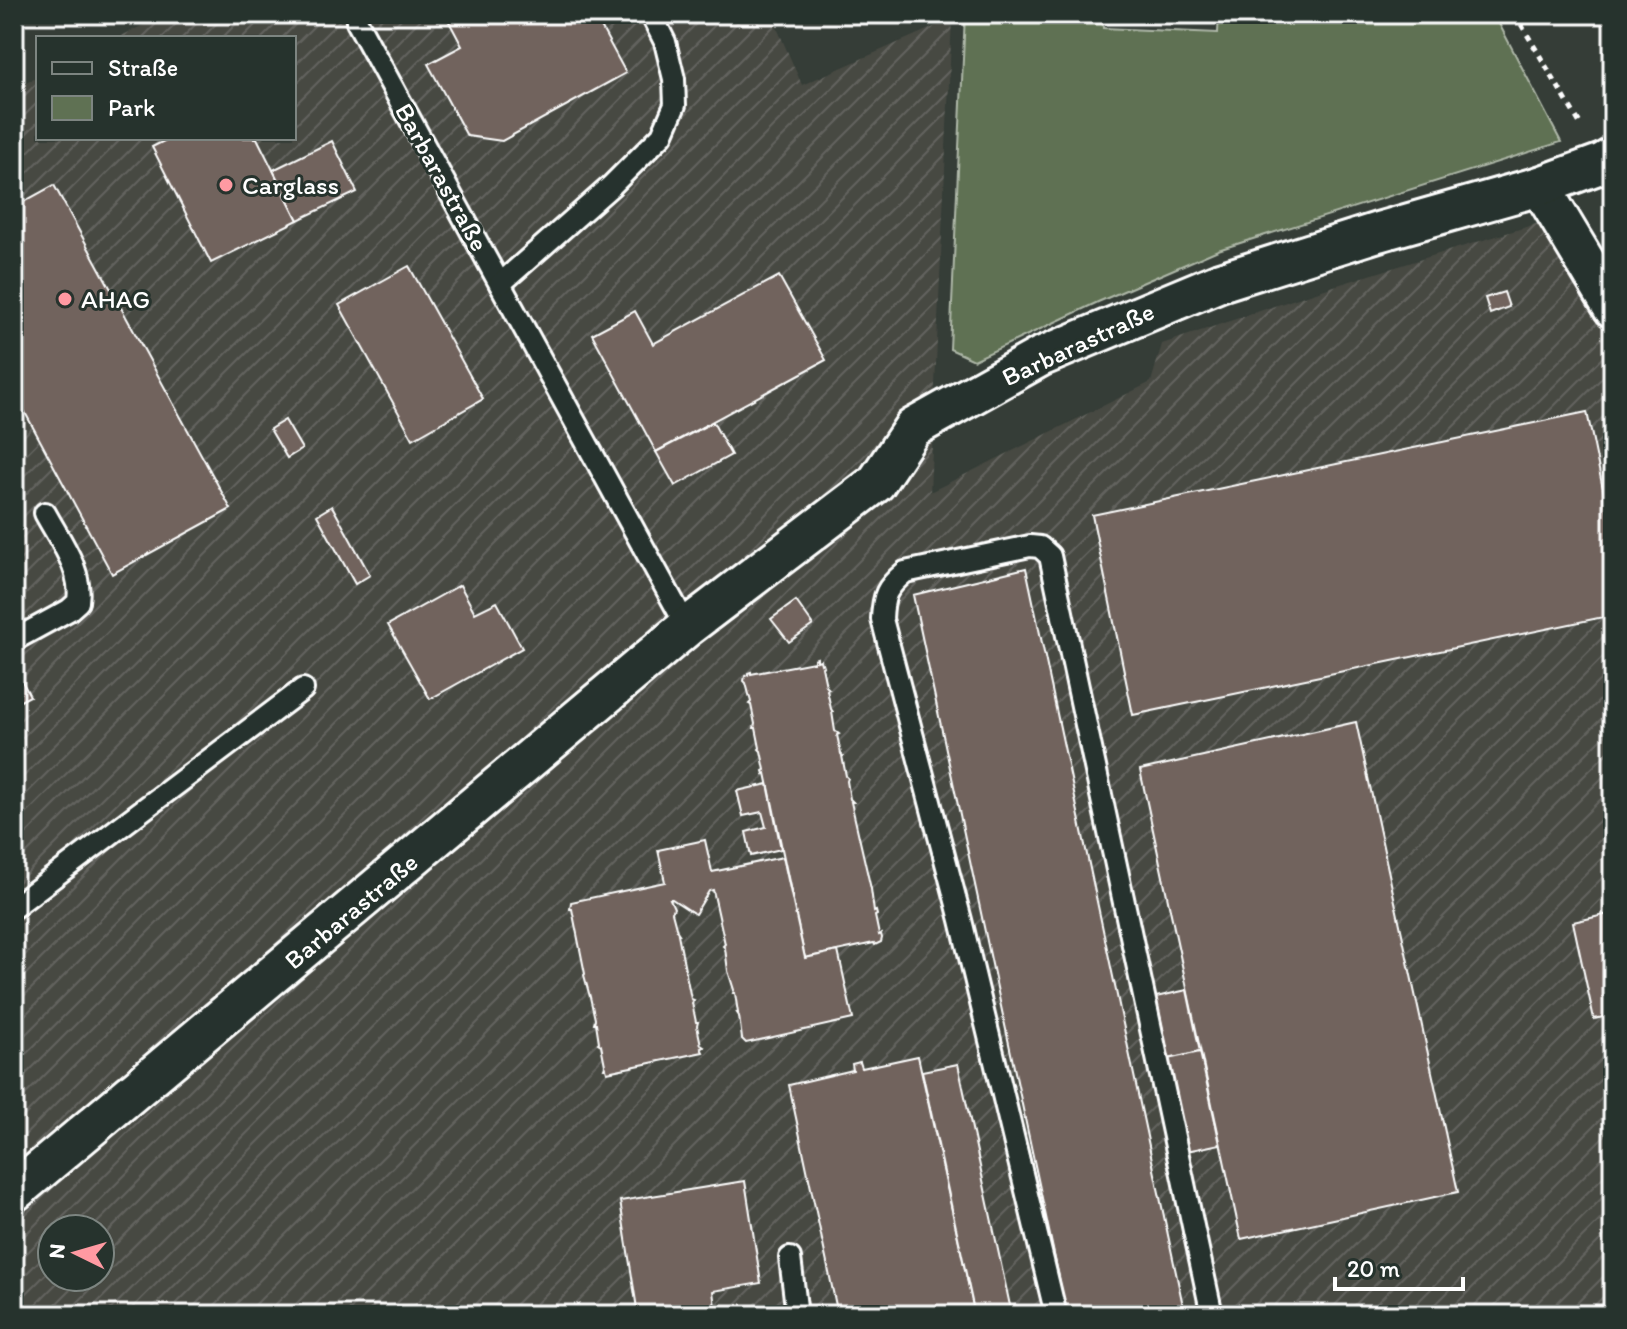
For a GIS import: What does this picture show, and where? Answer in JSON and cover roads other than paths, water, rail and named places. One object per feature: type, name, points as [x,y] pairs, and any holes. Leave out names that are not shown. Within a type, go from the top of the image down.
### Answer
[{"type":"street","name":"Barbarastraße","points":[[14,1192],[687,627],[876,483],[913,428],[1040,357],[1220,282],[1378,232],[1540,186],[1608,160]]},
{"type":"street","points":[[1540,186],[1613,308]]},
{"type":"lane","points":[[500,284],[611,186],[662,135],[675,105],[674,79],[665,42],[651,14]]},
{"type":"lane","name":"Barbarastraße","points":[[357,22],[687,627]]},
{"type":"lane","points":[[16,635],[69,610],[78,602],[80,588],[77,574],[45,513]]},
{"type":"lane","points":[[1056,1315],[961,920],[882,619],[885,593],[905,572],[1030,546],[1040,547],[1050,556],[1212,1315]]},
{"type":"lane","points":[[14,907],[303,689]]},
{"type":"lane","points":[[790,1258],[797,1315]]},
{"type":"place","name":"Carglass","points":[[226,185]]},
{"type":"place","name":"AHAG","points":[[65,299]]}]
